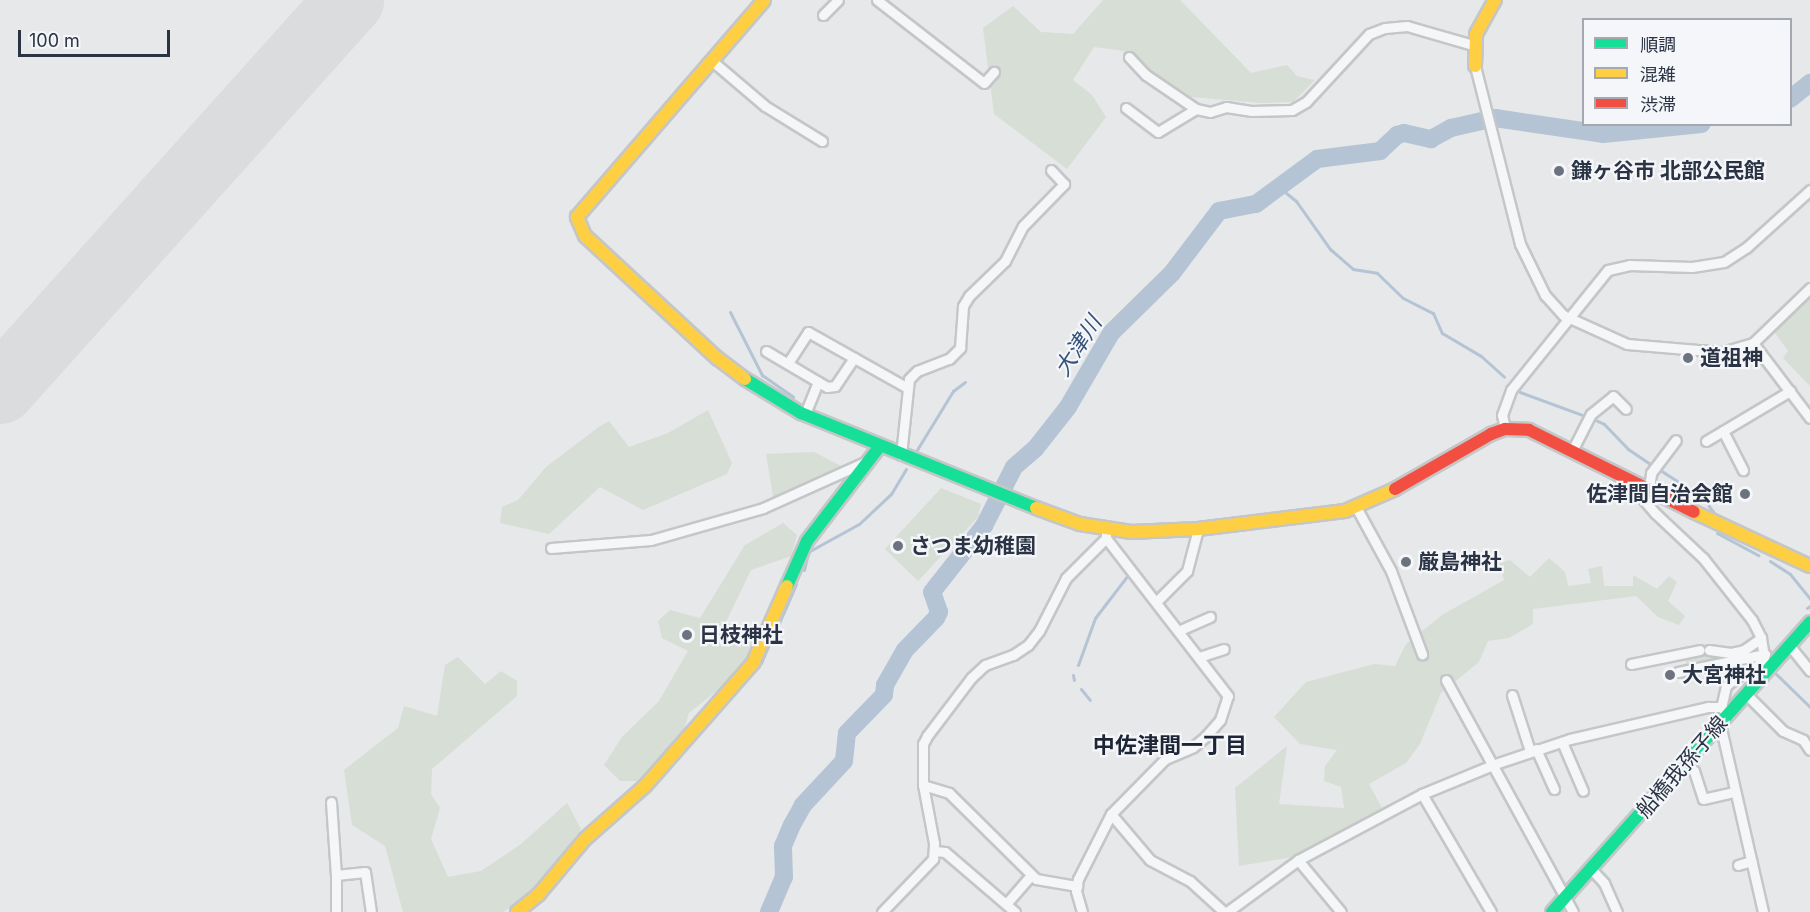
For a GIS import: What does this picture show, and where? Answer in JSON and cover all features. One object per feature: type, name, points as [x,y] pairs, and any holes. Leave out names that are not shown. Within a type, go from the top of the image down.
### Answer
[{"type":"street","points":[[764,0],[583,206],[578,226],[718,359],[766,394],[805,414],[981,488],[1106,534],[1198,529],[1356,507],[1504,429],[1537,432],[1621,473],[1739,536],[1810,566]]},
{"type":"street","points":[[823,15],[838,0]]},
{"type":"street","points":[[877,0],[984,83],[994,72]]},
{"type":"street","points":[[1495,0],[1473,45],[1475,66],[1529,267],[1545,295],[1570,318],[1627,344],[1722,352],[1752,343],[1810,288]]},
{"type":"street","points":[[1129,57],[1146,75],[1196,109],[1210,112],[1226,107],[1251,111],[1292,110],[1306,102],[1369,34],[1385,28],[1407,26],[1473,45]]},
{"type":"street","points":[[711,60],[765,106],[822,141]]},
{"type":"street","points":[[1126,108],[1158,132],[1196,109]]},
{"type":"street","points":[[901,455],[906,387],[917,371],[949,359],[960,348],[963,306],[969,296],[1005,261],[1023,226],[1064,184],[1051,170]]},
{"type":"street","points":[[1504,429],[1502,415],[1513,386],[1608,270],[1629,265],[1692,267],[1724,261],[1747,247],[1810,190]]},
{"type":"street","points":[[788,363],[808,332],[906,387]]},
{"type":"street","points":[[1752,343],[1810,418]]},
{"type":"street","points":[[766,351],[827,387],[835,386],[854,358]]},
{"type":"street","points":[[805,414],[818,382]]},
{"type":"street","points":[[1706,441],[1790,391]]},
{"type":"street","points":[[1573,449],[1589,418],[1613,396],[1626,409]]},
{"type":"street","points":[[1723,431],[1743,470]]},
{"type":"street","points":[[1649,488],[1656,467],[1676,440]]},
{"type":"street","points":[[517,912],[545,887],[585,839],[645,786],[749,668],[807,541],[880,446]]},
{"type":"street","points":[[551,548],[662,537],[763,508],[869,460]]},
{"type":"street","points":[[1621,473],[1654,513],[1703,558],[1752,620],[1761,638],[1765,654],[1752,672],[1743,672],[1726,686],[1723,715],[1734,792],[1763,912]]},
{"type":"street","points":[[1356,507],[1391,572],[1422,654]]},
{"type":"street","points":[[1156,602],[1187,571],[1198,529]]},
{"type":"street","points":[[1082,912],[1077,886],[1111,814],[1165,759],[1193,747],[1206,736],[1220,720],[1233,696],[1199,657],[1106,534]]},
{"type":"street","points":[[882,912],[901,889],[926,869],[934,851],[923,785],[923,744],[927,736],[971,678],[985,665],[1013,655],[1028,645],[1039,632],[1066,578],[1106,534]]},
{"type":"street","points":[[1178,630],[1210,617]]},
{"type":"street","name":"船橋我孫子線","points":[[1552,912],[1592,870],[1686,762],[1723,715],[1746,694],[1810,622]]},
{"type":"street","points":[[1631,664],[1705,650],[1744,650],[1761,638]]},
{"type":"street","points":[[1789,645],[1810,671]]},
{"type":"street","points":[[1199,657],[1224,649]]},
{"type":"street","points":[[1678,672],[1765,654]]},
{"type":"street","points":[[1446,680],[1495,764],[1573,912]]},
{"type":"street","points":[[1746,694],[1783,731],[1803,740],[1810,750]]},
{"type":"street","points":[[1512,695],[1533,750],[1554,789]]},
{"type":"street","points":[[1111,814],[1150,860],[1190,881],[1225,912],[1298,860],[1422,794],[1495,764],[1562,742],[1723,715]]},
{"type":"street","points":[[1562,742],[1583,791]]},
{"type":"street","points":[[1686,762],[1694,771],[1702,800],[1734,792]]},
{"type":"street","points":[[923,785],[949,793],[1036,879],[1077,886]]},
{"type":"street","points":[[1422,794],[1491,912]]},
{"type":"street","points":[[331,802],[336,912]]},
{"type":"street","points":[[934,851],[945,852],[1015,912]]},
{"type":"street","points":[[1298,860],[1341,912]]},
{"type":"street","points":[[1738,865],[1751,861]]},
{"type":"street","points":[[1592,870],[1604,884],[1617,912]]},
{"type":"street","points":[[336,875],[365,872],[371,912]]},
{"type":"street","points":[[1006,904],[1031,875]]},
{"type":"shaded area","points":[[1103,0],[1180,0],[1251,73],[1287,65],[1297,76],[1315,80],[1293,102],[1262,103],[1191,97],[1150,73],[1131,52],[1094,47],[1073,80],[1092,95],[1106,117],[1067,169],[994,114],[983,28],[1013,6],[1041,32],[1073,34]]},
{"type":"shaded area","points":[[1810,291],[1810,386],[1783,358],[1788,351],[1771,327]]},
{"type":"shaded area","points":[[708,410],[732,463],[727,474],[643,510],[600,487],[549,534],[500,523],[502,507],[518,500],[546,467],[609,421],[629,447],[668,433]]},
{"type":"shaded area","points":[[814,452],[847,469],[774,502],[766,454]]},
{"type":"shaded area","points":[[941,488],[981,504],[978,517],[918,581],[885,549]]},
{"type":"shaded area","points":[[783,523],[797,535],[791,556],[751,570],[726,622],[756,639],[739,673],[689,713],[684,730],[642,781],[620,781],[604,765],[622,737],[659,701],[688,651],[662,638],[658,621],[670,610],[700,618],[745,545]]},
{"type":"shaded area","points":[[1549,558],[1565,572],[1568,586],[1591,583],[1588,569],[1602,566],[1604,586],[1633,586],[1633,575],[1657,589],[1669,576],[1677,582],[1668,601],[1685,616],[1679,625],[1658,617],[1636,596],[1533,609],[1533,624],[1509,638],[1488,641],[1479,662],[1441,693],[1420,744],[1406,763],[1369,784],[1382,808],[1293,857],[1239,866],[1235,788],[1287,746],[1279,804],[1344,808],[1341,787],[1324,781],[1325,766],[1337,750],[1300,744],[1274,717],[1306,682],[1374,664],[1395,666],[1406,644],[1442,615],[1504,580],[1499,563],[1510,560],[1530,577]]},
{"type":"shaded area","points":[[1756,648],[1760,658],[1752,669],[1734,676],[1721,671],[1714,672],[1721,660],[1716,658],[1694,677],[1684,675],[1687,657],[1746,654]]},
{"type":"shaded area","points":[[458,657],[485,684],[501,671],[517,681],[517,696],[432,769],[431,794],[440,808],[431,839],[448,877],[481,871],[521,844],[567,803],[581,829],[533,892],[503,912],[403,912],[385,846],[352,825],[344,770],[398,728],[404,706],[437,716],[445,665]]},
{"type":"waterway","name":"大津川","points":[[1792,97],[1810,83]]},
{"type":"waterway","name":"大津川","points":[[769,912],[784,877],[783,846],[792,825],[803,805],[844,761],[847,733],[884,695],[885,685],[905,650],[936,618],[939,612],[932,592],[984,526],[1014,467],[1035,449],[1068,407],[1111,333],[1172,273],[1219,211],[1256,204],[1317,159],[1380,151],[1397,135],[1404,133],[1431,139],[1451,128],[1495,118],[1603,134],[1681,126]]},
{"type":"waterway","points":[[1280,188],[1296,201],[1330,249],[1353,269],[1377,273],[1403,298],[1433,313],[1442,333],[1481,356],[1504,377]]},
{"type":"waterway","points":[[730,312],[762,375],[793,397]]},
{"type":"waterway","points":[[915,453],[953,391],[965,382]]},
{"type":"waterway","points":[[1520,392],[1585,416]]},
{"type":"waterway","points":[[821,414],[855,429]]},
{"type":"waterway","points":[[1593,419],[1604,424],[1628,449],[1652,465]]},
{"type":"waterway","points":[[908,450],[972,476]]},
{"type":"waterway","points":[[804,570],[808,552],[859,524],[891,494],[906,469]]},
{"type":"waterway","points":[[1660,470],[1702,497],[1714,513]]},
{"type":"waterway","points":[[1717,533],[1758,555]]},
{"type":"waterway","points":[[1770,561],[1790,574],[1810,599]]},
{"type":"waterway","points":[[1078,665],[1095,618],[1128,575]]},
{"type":"waterway","points":[[776,630],[796,584]]},
{"type":"waterway","points":[[761,663],[771,640]]},
{"type":"waterway","points":[[1776,674],[1810,707]]},
{"type":"waterway","points":[[1073,675],[1074,680]]},
{"type":"waterway","points":[[1081,689],[1090,700]]},
{"type":"runway","points":[[0,389],[349,0]]},
{"type":"traffic: fast","points":[[745,379],[801,413],[1036,508]]},
{"type":"traffic: fast","points":[[787,586],[807,541],[880,446]]},
{"type":"traffic: fast","points":[[1552,912],[1810,622]]},
{"type":"traffic: slow","points":[[745,379],[718,359],[585,236],[577,217],[764,0]]},
{"type":"traffic: slow","points":[[1475,66],[1476,34],[1495,0]]},
{"type":"traffic: slow","points":[[1036,508],[1080,524],[1131,532],[1198,529],[1345,511],[1395,489]]},
{"type":"traffic: slow","points":[[1694,512],[1810,566]]},
{"type":"traffic: slow","points":[[517,912],[539,894],[585,839],[645,786],[753,663],[787,586]]},
{"type":"traffic: jam","points":[[1395,489],[1491,434],[1505,429],[1529,430],[1694,512]]},
{"type":"place","name":"鎌ヶ谷市 北部公民館","points":[[1559,171]]},
{"type":"place","name":"道祖神","points":[[1688,358]]},
{"type":"place","name":"佐津間自治会館","points":[[1745,494]]},
{"type":"place","name":"さつま幼稚園","points":[[898,546]]},
{"type":"place","name":"厳島神社","points":[[1406,562]]},
{"type":"place","name":"日枝神社","points":[[687,635]]},
{"type":"place","name":"大宮神社","points":[[1670,675]]},
{"type":"district","name":"中佐津間一丁目","points":[[1170,746]]}]
